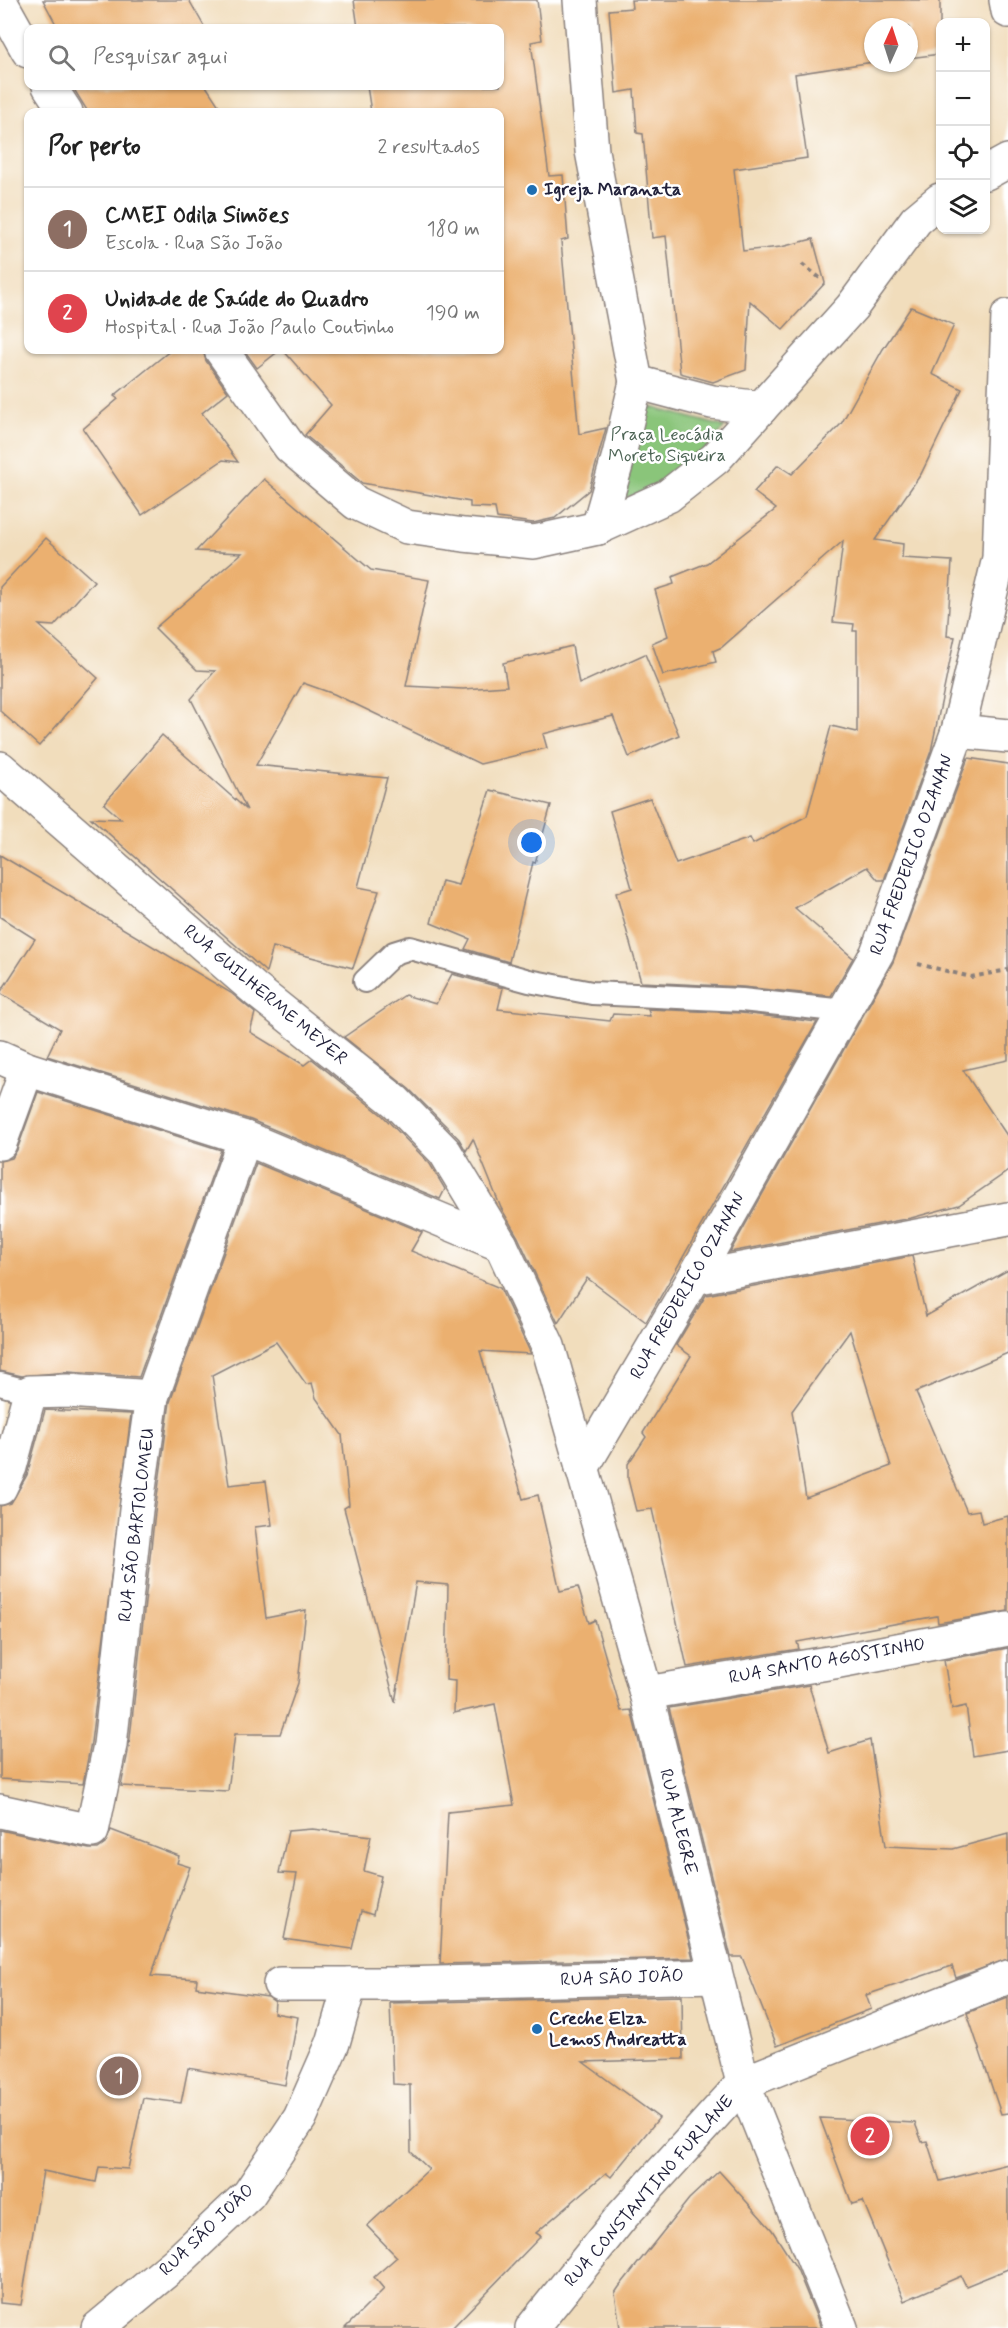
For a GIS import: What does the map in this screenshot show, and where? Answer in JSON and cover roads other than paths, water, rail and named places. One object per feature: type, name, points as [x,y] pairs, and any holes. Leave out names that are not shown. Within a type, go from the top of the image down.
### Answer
[{"type":"street","points":[[580,0],[592,151],[636,382],[619,455],[598,528]]},
{"type":"street","points":[[1006,0],[1008,11]]},
{"type":"street","points":[[0,1],[24,44]]},
{"type":"street","points":[[52,90],[63,108]]},
{"type":"street","points":[[990,171],[1008,161]]},
{"type":"street","points":[[224,354],[290,447],[356,503],[407,527],[534,542],[598,528],[668,495],[716,458],[852,307],[916,219],[936,203]]},
{"type":"street","name":"RUA FREDERICO OZANAN","points":[[582,1468],[694,1278],[877,954],[958,731],[999,558],[1008,316]]},
{"type":"street","points":[[636,382],[712,402],[761,408]]},
{"type":"street","points":[[958,731],[1008,736]]},
{"type":"street","name":"RUA GUILHERME MEYER","points":[[0,768],[257,991],[396,1102],[446,1152],[501,1245],[548,1346],[582,1468]]},
{"type":"street","points":[[0,1143],[14,1063],[245,1138],[501,1245]]},
{"type":"street","name":"RUA SÃO BARTOLOMEU","points":[[0,1811],[92,1831],[110,1745],[136,1510],[152,1397],[245,1138]]},
{"type":"street","points":[[694,1278],[1008,1219]]},
{"type":"street","points":[[0,1488],[10,1467],[15,1388],[152,1397]]},
{"type":"street","name":"RUA ALEGRE","points":[[582,1468],[646,1692],[743,2084]]},
{"type":"street","name":"RUA SANTO AGOSTINHO","points":[[646,1692],[834,1662],[1008,1629]]},
{"type":"street","name":"RUA SÃO JOÃO","points":[[280,1984],[715,1976]]},
{"type":"street","points":[[841,2328],[743,2084],[1008,1977]]},
{"type":"street","name":"RUA SÃO JOÃO","points":[[98,2328],[176,2263],[249,2194],[300,2118],[333,2043],[350,1984]]},
{"type":"street","name":"RUA CONSTANTINO FURLANE","points":[[532,2328],[623,2215],[743,2084]]},
{"type":"lane","points":[[365,981],[394,953],[410,948],[529,981],[592,993],[742,1000],[844,1011]]},
{"type":"place","name":"Igreja Maranata","points":[[532,190]]},
{"type":"place","name":"Creche Elza Lemos Andreatta","points":[[537,2029]]},
{"type":"place","name":"CMEI Odila Simões","points":[[119,2076]]},
{"type":"place","name":"Unidade de Saúde do Quadro","points":[[870,2136]]},
{"type":"park label","name":"Praça Leocádia Moreto Siqueira","points":[[667,445]]}]
